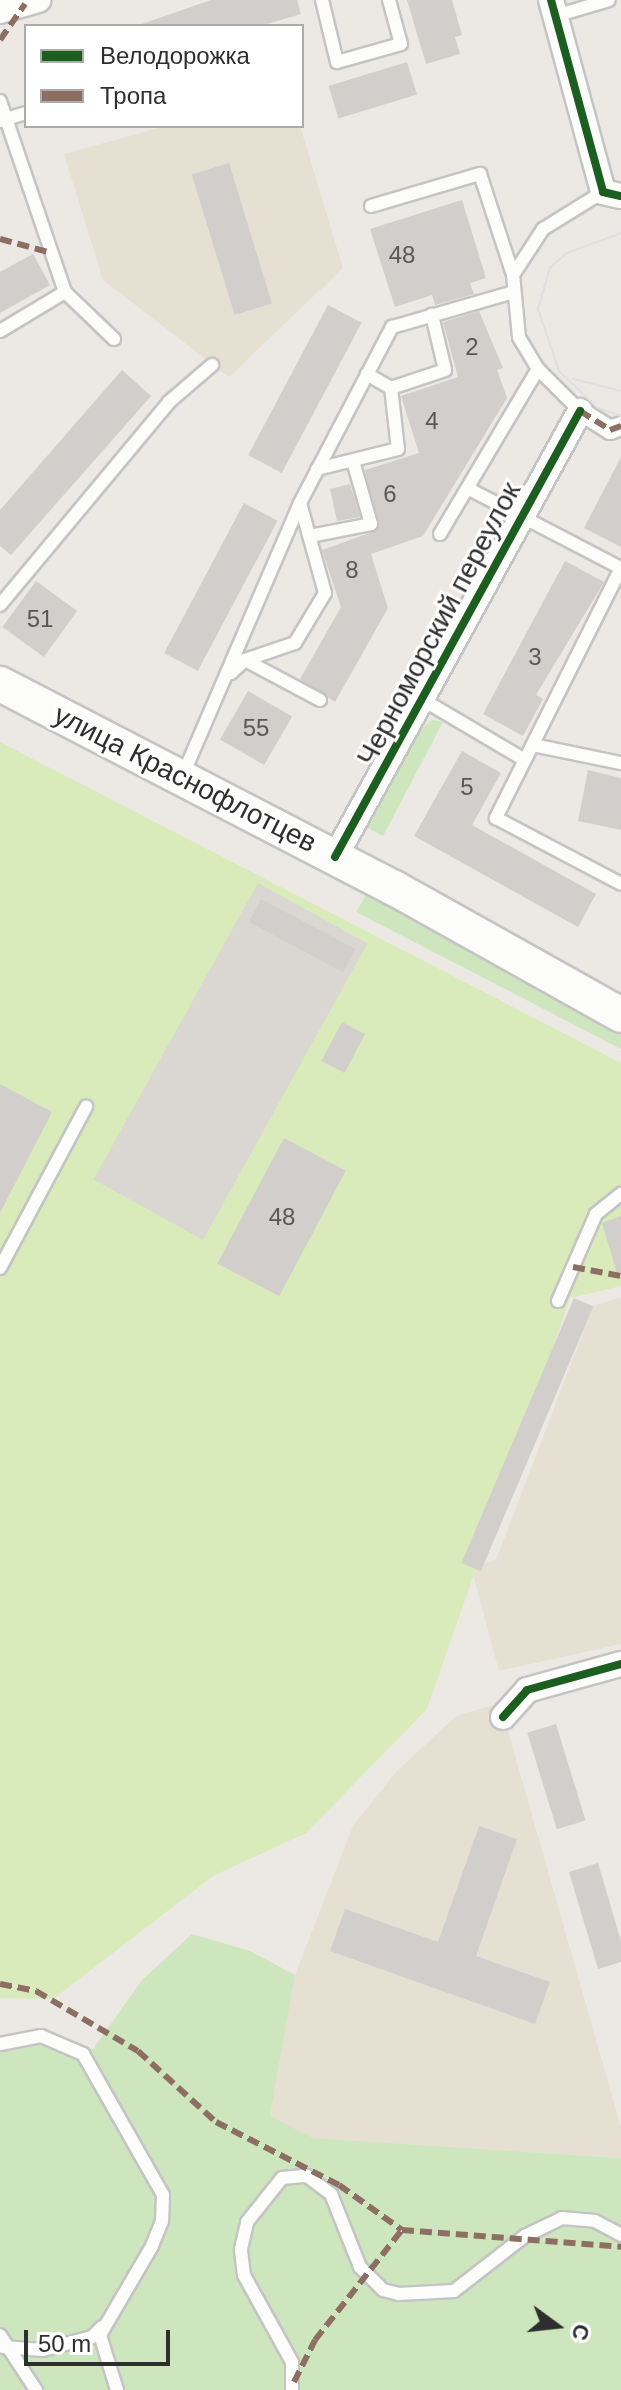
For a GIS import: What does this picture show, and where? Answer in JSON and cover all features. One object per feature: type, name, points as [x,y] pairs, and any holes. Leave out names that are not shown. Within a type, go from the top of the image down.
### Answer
[{"type":"main road","name":"улица Краснофлотцев","points":[[0,684],[335,857],[621,1015]]},
{"type":"street","points":[[0,11],[38,0]]},
{"type":"street","points":[[553,8],[612,194]]},
{"type":"street","points":[[580,411],[610,430],[621,426]]},
{"type":"street","name":"Черноморский переулок","points":[[335,857],[425,701],[520,518],[580,411]]},
{"type":"street","points":[[503,1717],[527,1690],[621,1664]]},
{"type":"lane","points":[[322,0],[337,62],[401,44],[389,0]]},
{"type":"lane","points":[[553,8],[609,0]]},
{"type":"lane","points":[[0,101],[3,120],[65,292],[114,339]]},
{"type":"lane","points":[[3,120],[24,114]]},
{"type":"lane","points":[[371,206],[480,174],[513,275],[519,337],[538,369],[580,411]]},
{"type":"lane","points":[[513,275],[543,229],[612,194]]},
{"type":"lane","points":[[0,331],[65,292]]},
{"type":"lane","points":[[181,779],[300,503],[392,327],[514,292]]},
{"type":"lane","points":[[367,374],[391,388],[445,370],[432,315]]},
{"type":"lane","points":[[0,605],[169,402],[212,365]]},
{"type":"lane","points":[[440,534],[538,369]]},
{"type":"lane","points":[[317,469],[398,449],[391,388]]},
{"type":"lane","points":[[310,536],[371,524],[353,461]]},
{"type":"lane","points":[[469,489],[621,568],[496,818],[621,884]]},
{"type":"lane","points":[[228,676],[245,660],[295,643],[325,593],[300,503]]},
{"type":"lane","points":[[245,660],[320,700]]},
{"type":"lane","points":[[425,701],[523,759]]},
{"type":"lane","points":[[533,745],[621,763]]},
{"type":"lane","points":[[0,1268],[86,1107]]},
{"type":"lane","points":[[558,1301],[596,1214],[621,1194]]},
{"type":"lane","points":[[0,2044],[41,2036],[64,2041],[83,2054],[163,2195],[162,2221],[152,2246],[102,2327],[92,2337],[43,2350],[2,2341]]},
{"type":"lane","points":[[292,2390],[287,2349],[244,2275],[241,2249],[247,2222],[282,2178],[307,2176],[331,2194],[360,2267],[370,2281],[399,2294],[454,2291],[525,2236],[562,2218],[595,2221],[621,2235]]},
{"type":"lane","points":[[102,2327],[102,2356],[117,2390]]},
{"type":"lane","points":[[2,2341],[36,2390]]},
{"type":"shaded area","points":[[159,128],[301,128],[343,268],[229,377],[103,280],[64,154]]},
{"type":"shaded area","points":[[258,883],[367,944],[203,1240],[94,1179]]},
{"type":"shaded area","points":[[621,1297],[621,1644],[499,1671],[471,1567],[496,1560],[593,1306]]},
{"type":"shaded area","points":[[500,1703],[621,2127],[621,2158],[312,2138],[270,2116],[295,1975],[353,1826],[396,1772],[456,1716]]},
{"type":"green space","points":[[432,720],[443,722],[383,836],[368,828],[420,730]]},
{"type":"green space","points":[[0,742],[621,1063],[621,1286],[570,1298],[427,1709],[306,1833],[213,1876],[53,1999],[0,1998]]},
{"type":"green space","points":[[367,893],[603,1019],[621,1031],[621,1049],[356,912]]},
{"type":"green space","points":[[192,1934],[250,1951],[295,1975],[270,2116],[313,2138],[621,2158],[621,2390],[0,2390],[0,2042],[93,2049],[142,1980]]},
{"type":"building","points":[[211,0],[297,0],[301,14],[267,24],[142,24]]},
{"type":"building","points":[[407,0],[452,0],[462,35],[455,37],[460,54],[426,64]]},
{"type":"building","points":[[407,62],[417,95],[339,118],[329,86]]},
{"type":"building","points":[[229,163],[272,304],[235,315],[192,174]]},
{"type":"building","points":[[462,200],[486,278],[470,283],[474,294],[435,305],[432,295],[395,307],[370,229]]},
{"type":"building","points":[[33,254],[50,285],[0,313],[0,272]]},
{"type":"building","points":[[328,305],[362,323],[282,473],[248,455]]},
{"type":"building","points":[[479,311],[503,368],[497,370],[507,398],[423,536],[371,554],[388,608],[335,702],[300,679],[341,607],[322,550],[378,530],[365,470],[419,453],[401,396],[458,377],[443,322]]},
{"type":"building","points":[[122,370],[151,396],[11,555],[0,546],[0,510]]},
{"type":"building","points":[[621,457],[621,547],[584,528]]},
{"type":"building","points":[[350,484],[360,517],[337,521],[330,489]]},
{"type":"building","points":[[244,503],[278,521],[198,671],[164,653]]},
{"type":"building","points":[[565,561],[604,582],[536,695],[543,699],[523,736],[483,714]]},
{"type":"building","points":[[36,581],[77,611],[44,657],[2,627]]},
{"type":"building","points":[[248,691],[292,716],[264,765],[220,739]]},
{"type":"building","points":[[462,751],[501,773],[472,825],[596,894],[578,927],[414,836]]},
{"type":"building","points":[[588,770],[621,778],[621,830],[578,821]]},
{"type":"building","points":[[261,899],[355,949],[343,972],[249,922]]},
{"type":"building","points":[[342,1022],[365,1034],[344,1073],[321,1061]]},
{"type":"building","points":[[0,1084],[52,1112],[0,1213]]},
{"type":"building","points":[[284,1138],[346,1171],[279,1296],[217,1263]]},
{"type":"building","points":[[621,1216],[621,1273],[617,1273],[602,1223]]},
{"type":"building","points":[[574,1298],[593,1306],[481,1571],[461,1563]]},
{"type":"building","points":[[556,1724],[586,1821],[557,1829],[527,1733]]},
{"type":"building","points":[[479,1826],[517,1839],[476,1956],[550,1982],[535,2024],[330,1951],[345,1909],[438,1942]]},
{"type":"building","points":[[598,1863],[621,1941],[621,1962],[598,1969],[569,1872]]},
{"type":"tram line","points":[[621,233],[567,253],[550,268],[538,309],[559,371],[598,408],[621,416]]},
{"type":"tram line","points":[[573,379],[621,391]]},
{"type":"marked path","points":[[0,40],[25,4]]},
{"type":"marked path","points":[[0,239],[52,253]]},
{"type":"marked path","points":[[580,411],[610,430],[621,426]]},
{"type":"marked path","points":[[573,1267],[621,1276]]},
{"type":"marked path","points":[[0,1984],[36,1991],[138,2051],[216,2122],[339,2185],[402,2230],[621,2247]]},
{"type":"marked path","points":[[294,2382],[315,2340],[402,2230]]},
{"type":"cycle path","points":[[551,0],[603,192],[621,196]]},
{"type":"cycle path","points":[[335,857],[580,411]]},
{"type":"cycle path","points":[[503,1717],[527,1690],[621,1664]]}]
